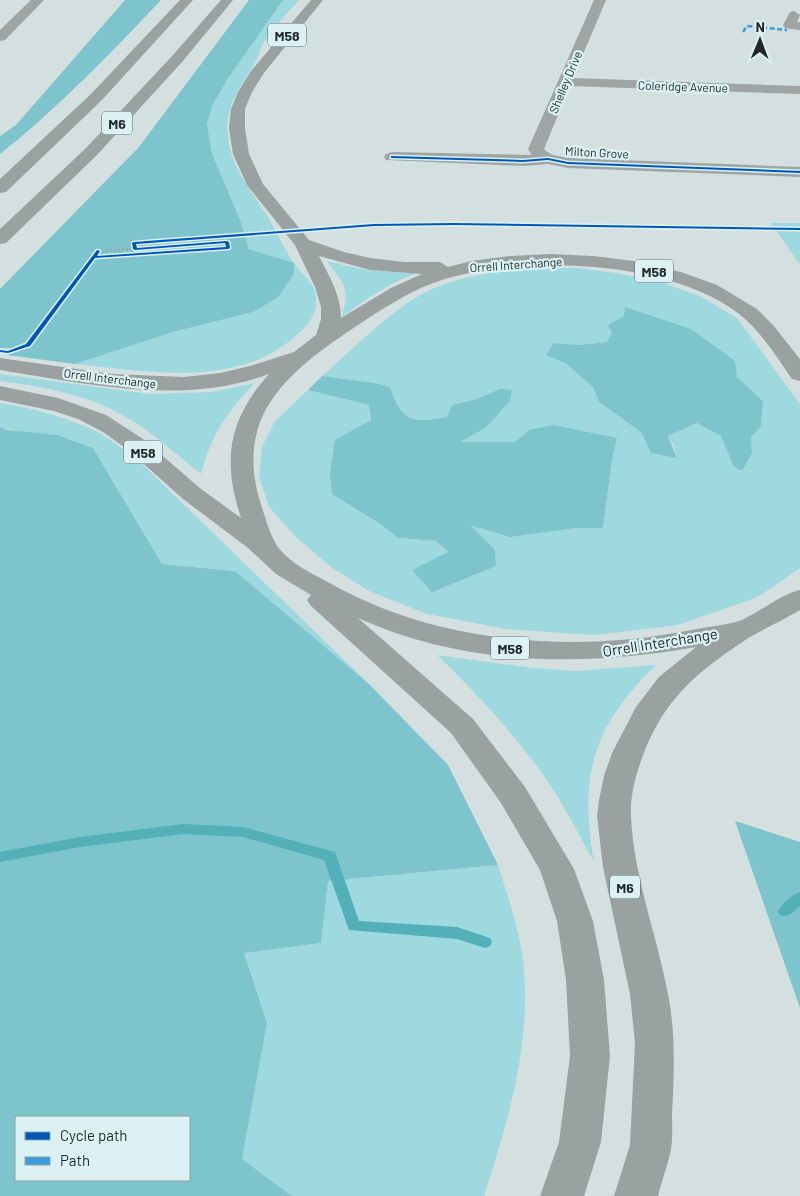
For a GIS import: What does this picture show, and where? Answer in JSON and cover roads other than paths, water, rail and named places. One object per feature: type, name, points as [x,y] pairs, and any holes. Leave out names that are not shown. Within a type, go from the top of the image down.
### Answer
[{"type":"highway","name":"M6","points":[[0,188],[44,149],[96,98],[188,0]]},
{"type":"highway","name":"M6","points":[[0,240],[91,152],[178,58],[227,0]]},
{"type":"highway","name":"M58","points":[[316,0],[258,71],[245,92],[238,109],[237,128],[241,154],[255,185],[303,244],[329,296],[331,319],[325,338]]},
{"type":"highway","name":"M58","points":[[303,244],[333,256],[377,266],[436,268],[470,266]]},
{"type":"highway","name":"Orrell Interchange","points":[[276,560],[246,497],[241,464],[244,437],[250,418],[264,393],[283,372],[325,338],[399,291],[437,275],[470,266],[546,260],[593,262],[650,271],[694,283],[741,306],[764,325],[800,374]]},
{"type":"highway","name":"Orrell Interchange","points":[[0,364],[139,384],[175,385],[238,378],[271,368],[306,352]]},
{"type":"highway","name":"Orrell Interchange","points":[[0,393],[59,405],[88,416],[114,430],[276,560],[344,602],[400,625],[472,643],[519,649],[586,653],[632,649],[746,628],[800,598]]},
{"type":"highway","points":[[276,560],[462,726],[513,795],[557,869],[575,921],[584,970],[590,1056],[580,1142],[562,1196]]},
{"type":"highway","name":"M6","points":[[636,1196],[650,1149],[656,1076],[653,1022],[646,970],[630,910],[618,851],[614,815],[616,790],[624,762],[639,726],[660,693],[684,670],[713,648],[746,628]]},
{"type":"street","points":[[0,37],[38,0]]},
{"type":"street","name":"Shelley Drive","points":[[548,159],[536,150],[600,0]]},
{"type":"street","points":[[8,14],[23,15]]},
{"type":"street","points":[[782,38],[794,22]]},
{"type":"street","name":"Coleridge Avenue","points":[[566,82],[800,90]]},
{"type":"street","name":"Milton Grove","points":[[392,157],[523,162],[548,159],[568,163],[800,172]]},
{"type":"waterway","points":[[0,857],[80,842],[183,829],[243,832],[330,856],[354,926],[457,933],[485,942]]},
{"type":"waterway","points":[[785,911],[800,898]]}]
